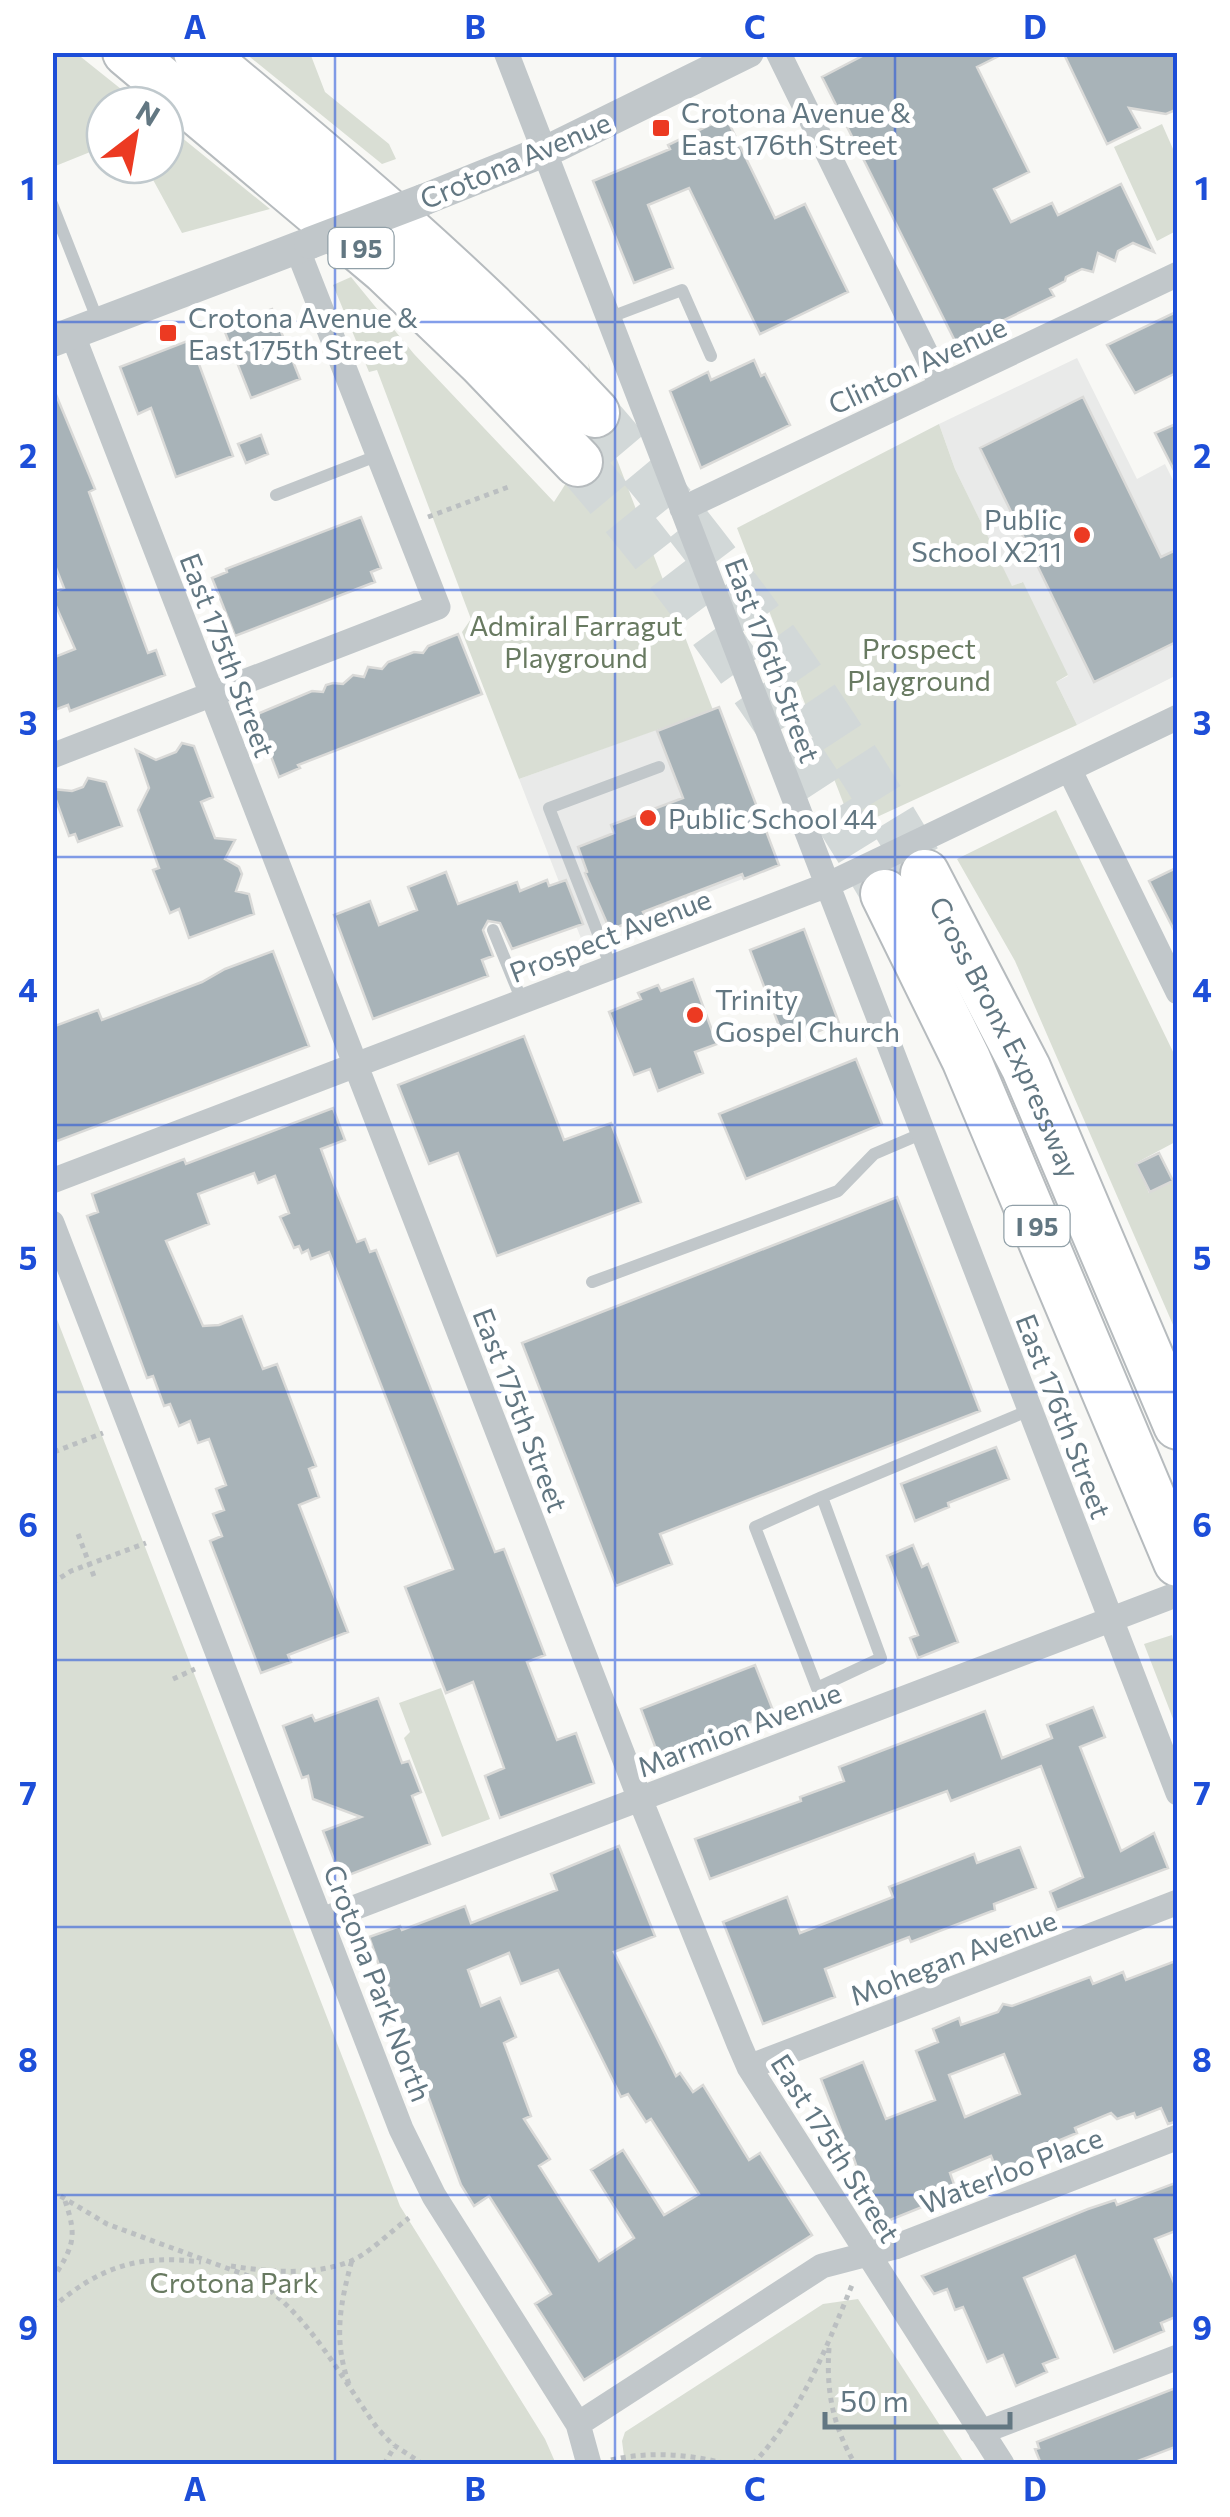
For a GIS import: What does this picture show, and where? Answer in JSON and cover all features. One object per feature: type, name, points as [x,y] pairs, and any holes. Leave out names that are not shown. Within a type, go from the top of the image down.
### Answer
[{"type":"highway","name":"I 95","points":[[127,52],[385,269],[578,462]]},
{"type":"highway","name":"I 95","points":[[198,52],[408,228],[509,323],[595,413]]},
{"type":"highway","name":"Cross Bronx Expressway","points":[[1171,1586],[972,1072],[905,884],[1026,1068],[1178,1425]]},
{"type":"street","name":"East 176th Street","points":[[506,52],[1178,1793]]},
{"type":"street","name":"Crotona Avenue","points":[[74,332],[545,151],[748,52]]},
{"type":"street","points":[[778,52],[942,386]]},
{"type":"street","points":[[52,756],[438,607],[378,455],[304,245]]},
{"type":"street","name":"Clinton Avenue","points":[[682,509],[1178,274]]},
{"type":"street","name":"East 175th Street","points":[[74,332],[640,1799],[749,2067],[1002,2464]]},
{"type":"street","name":"Prospect Avenue","points":[[52,1181],[827,885],[1178,717]]},
{"type":"street","points":[[1070,771],[1178,992]]},
{"type":"street","name":"Crotona Park North","points":[[52,1224],[391,2103],[434,2196],[578,2424],[589,2464]]},
{"type":"street","name":"Marmion Avenue","points":[[322,1920],[1111,1620],[1171,1586]]},
{"type":"street","name":"Mohegan Avenue","points":[[749,2067],[1178,1902]]},
{"type":"street","name":"Waterloo Place","points":[[866,2252],[895,2247],[1178,2138]]},
{"type":"street","points":[[578,2424],[822,2266],[866,2252]]},
{"type":"street","points":[[982,2432],[1178,2357]]},
{"type":"lane","points":[[52,204],[74,332]]},
{"type":"lane","points":[[608,318],[682,290],[712,356]]},
{"type":"lane","points":[[276,494],[378,455]]},
{"type":"lane","points":[[611,968],[549,808],[658,767]]},
{"type":"lane","points":[[493,930],[522,1001]]},
{"type":"lane","points":[[592,1282],[838,1192],[874,1154],[922,1132]]},
{"type":"lane","points":[[822,1496],[880,1658],[816,1688],[755,1527],[822,1496],[1030,1410]]},
{"type":"path","points":[[428,517],[512,486]]},
{"type":"path","points":[[54,1452],[103,1433]]},
{"type":"path","points":[[78,1534],[95,1579]]},
{"type":"path","points":[[52,1582],[146,1543]]},
{"type":"path","points":[[173,1678],[195,1669]]},
{"type":"path","points":[[52,2191],[108,2224],[251,2276],[287,2303],[318,2340],[378,2430],[423,2464]]},
{"type":"path","points":[[52,2280],[69,2253],[74,2236],[65,2200]]},
{"type":"path","points":[[52,2308],[76,2288],[127,2262],[178,2259],[264,2272],[301,2270],[352,2260],[409,2218]]},
{"type":"path","points":[[352,2260],[338,2335],[352,2392]]},
{"type":"path","points":[[753,2464],[795,2412],[830,2344],[853,2282]]},
{"type":"path","points":[[830,2344],[831,2408],[855,2464]]},
{"type":"path","points":[[384,2464],[395,2446]]},
{"type":"path","points":[[617,2458],[676,2454],[727,2464]]},
{"type":"shaded area","name":"Public School X211","points":[[1077,358],[1137,479],[1165,464],[1177,488],[1177,675],[1077,725],[1056,682],[1068,676],[1022,582],[1012,587],[955,469],[939,424]]},
{"type":"shaded area","name":"Public School 44","points":[[719,707],[779,865],[582,941],[519,779]]},
{"type":"green space","points":[[53,52],[76,53],[116,85],[85,85],[85,154],[53,167]]},
{"type":"green space","points":[[245,53],[310,53],[325,92],[389,144],[396,159],[382,164]]},
{"type":"green space","points":[[1162,124],[1177,158],[1178,230],[1157,241],[1114,147]]},
{"type":"green space","points":[[185,140],[270,209],[182,233],[156,185],[185,185]]},
{"type":"green space","name":"Admiral Farragut Playground","points":[[351,277],[414,354],[554,502],[575,468],[588,436],[593,402],[588,363],[618,441],[611,444],[713,710],[519,779],[462,632],[471,619],[377,370],[369,372],[333,285]]},
{"type":"green space","name":"Prospect Playground","points":[[939,424],[955,469],[1012,586],[1023,582],[1068,675],[1056,682],[1077,725],[853,828],[737,528]]},
{"type":"green space","points":[[1056,810],[1177,1060],[1177,1141],[1136,1163],[1149,1193],[1177,1180],[1177,1334],[1015,961],[957,859]]},
{"type":"green space","name":"Crotona Park","points":[[53,1309],[400,2206],[545,2439],[556,2464],[53,2464]]},
{"type":"green space","points":[[1172,1635],[1177,1660],[1177,1729],[1144,1644]]},
{"type":"green space","points":[[441,1688],[490,1819],[442,1837],[404,1738],[410,1732],[399,1703]]},
{"type":"green space","points":[[858,2299],[965,2464],[625,2464],[625,2432],[823,2304]]},
{"type":"building","points":[[870,52],[1007,52],[977,67],[1029,172],[994,189],[1011,222],[1052,203],[1058,215],[1121,184],[1154,252],[1133,243],[1118,251],[1115,261],[1098,253],[1093,272],[1082,269],[1066,277],[1050,289],[1054,296],[956,343],[822,77]]},
{"type":"building","points":[[1063,52],[1178,52],[1178,109],[1166,114],[1129,108],[1140,128],[1107,144]]},
{"type":"building","points":[[726,117],[775,218],[805,204],[848,292],[760,334],[689,188],[648,205],[673,268],[634,283],[593,181],[670,149],[668,145]]},
{"type":"building","points":[[272,309],[300,379],[251,398],[223,327]]},
{"type":"building","points":[[1178,311],[1178,372],[1135,393],[1107,345]]},
{"type":"building","points":[[190,340],[233,456],[176,477],[151,408],[138,414],[120,367]]},
{"type":"building","points":[[754,360],[790,425],[701,468],[670,391],[708,372],[711,380]]},
{"type":"building","points":[[52,385],[95,489],[89,492],[148,653],[156,650],[165,675],[70,711],[68,705],[52,711],[52,658],[75,649],[52,597],[52,593],[64,588],[52,558]]},
{"type":"building","points":[[1083,397],[1161,557],[1178,549],[1178,641],[1094,682],[980,448]]},
{"type":"building","points":[[1178,423],[1178,478],[1155,433]]},
{"type":"building","points":[[261,435],[268,454],[246,463],[238,444]]},
{"type":"building","points":[[361,517],[381,568],[371,572],[375,582],[235,636],[212,578],[227,572],[226,569]]},
{"type":"building","points":[[458,634],[482,694],[298,765],[300,768],[279,777],[255,715],[312,691],[323,692],[326,685],[343,684],[353,675],[364,677],[368,667],[382,669],[388,662],[414,652],[423,653],[428,646]]},
{"type":"building","points":[[719,707],[779,865],[744,879],[742,874],[643,912],[645,916],[610,930],[578,847],[614,833],[611,825],[683,798],[657,731]]},
{"type":"building","points":[[182,743],[194,746],[213,797],[201,802],[215,838],[235,840],[225,859],[239,867],[242,874],[236,891],[249,894],[254,914],[189,938],[179,909],[170,913],[153,870],[159,868],[138,810],[149,788],[136,750],[156,760],[176,752]]},
{"type":"building","points":[[88,778],[106,782],[122,826],[78,842],[75,834],[69,836],[52,789],[72,791],[83,787]]},
{"type":"building","points":[[1178,867],[1178,938],[1149,881]]},
{"type":"building","points":[[446,872],[458,904],[517,882],[520,891],[547,880],[549,886],[566,880],[583,924],[512,949],[500,923],[488,921],[483,930],[493,956],[482,960],[488,976],[373,1019],[334,915],[370,901],[379,925],[417,910],[408,887]]},
{"type":"building","points":[[804,929],[839,1023],[786,1044],[750,950]]},
{"type":"building","points":[[273,951],[309,1046],[52,1143],[52,1027],[98,1010],[102,1020]]},
{"type":"building","points":[[693,979],[717,1044],[695,1052],[703,1073],[658,1091],[650,1069],[634,1075],[609,1012],[641,999],[638,993],[658,985],[661,991]]},
{"type":"building","points":[[524,1036],[564,1140],[611,1123],[641,1202],[497,1256],[458,1153],[429,1164],[398,1085]]},
{"type":"building","points":[[856,1059],[882,1124],[746,1179],[719,1114]]},
{"type":"building","points":[[333,1108],[345,1140],[321,1149],[335,1187],[357,1242],[365,1239],[370,1252],[376,1250],[495,1552],[504,1549],[545,1655],[527,1662],[557,1740],[576,1733],[594,1783],[500,1818],[485,1776],[504,1768],[473,1682],[446,1693],[405,1587],[453,1569],[329,1252],[311,1259],[308,1250],[302,1253],[299,1246],[294,1248],[280,1217],[289,1213],[275,1176],[258,1183],[254,1173],[198,1194],[209,1224],[166,1241],[203,1326],[219,1325],[242,1316],[263,1369],[277,1364],[316,1466],[309,1469],[319,1497],[299,1505],[348,1632],[288,1655],[291,1662],[261,1673],[210,1541],[222,1536],[213,1514],[224,1510],[216,1489],[226,1485],[209,1439],[198,1443],[190,1421],[179,1426],[170,1404],[164,1406],[153,1376],[147,1378],[87,1216],[98,1212],[92,1194],[184,1159],[186,1164]]},
{"type":"building","points":[[1159,1153],[1173,1181],[1150,1192],[1136,1164]]},
{"type":"building","points":[[897,1197],[980,1411],[660,1534],[672,1564],[616,1586],[522,1343]]},
{"type":"building","points":[[996,1447],[1009,1479],[915,1521],[901,1484]]},
{"type":"building","points":[[913,1545],[922,1567],[928,1564],[958,1642],[918,1658],[910,1638],[918,1635],[887,1556]]},
{"type":"building","points":[[755,1665],[774,1713],[659,1757],[641,1709]]},
{"type":"building","points":[[378,1698],[402,1763],[409,1761],[421,1792],[412,1796],[430,1844],[341,1878],[323,1831],[361,1817],[313,1799],[308,1776],[302,1778],[283,1726],[312,1715],[315,1721]]},
{"type":"building","points":[[1093,1707],[1105,1737],[1080,1747],[1121,1851],[1154,1833],[1168,1868],[1057,1910],[1050,1892],[1083,1877],[1041,1766],[951,1801],[947,1791],[710,1879],[695,1839],[801,1801],[800,1797],[844,1781],[839,1767],[985,1711],[1002,1758],[1052,1738],[1047,1725]]},
{"type":"building","points":[[619,1846],[655,1936],[614,1952],[676,2076],[680,2073],[693,2092],[703,2085],[749,2160],[760,2153],[812,2235],[584,2380],[535,2304],[551,2294],[489,2196],[474,2206],[461,2185],[395,2007],[387,2001],[389,1988],[376,1978],[380,1968],[369,1937],[400,1926],[402,1930],[465,1906],[471,1923],[557,1890],[551,1874]],"holes":[[[509,1953],[521,1984],[558,1970],[621,2097],[628,2094],[646,2122],[651,2119],[699,2194],[664,2215],[623,2150],[591,2170],[634,2238],[599,2261],[539,2166],[550,2159],[524,2119],[531,2116],[504,2043],[516,2037],[500,1998],[481,2006],[468,1970]]]},
{"type":"building","points":[[1020,1847],[1036,1888],[994,1904],[995,1910],[825,1969],[835,1997],[763,2024],[723,1922],[787,1897],[800,1933],[893,1897],[889,1887],[974,1854],[977,1863]]},
{"type":"building","points":[[1178,1960],[1178,2121],[1168,2124],[1161,2108],[1136,2118],[1134,2113],[1117,2119],[1111,2113],[1075,2128],[1077,2133],[1043,2147],[1035,2158],[999,2176],[991,2156],[950,2173],[957,2193],[885,2222],[865,2191],[853,2156],[845,2158],[837,2138],[843,2136],[821,2079],[863,2062],[886,2119],[935,2100],[916,2051],[938,2042],[933,2029],[959,2018],[961,2025],[998,2012],[1003,2004],[1012,2006],[1090,1977],[1093,1984],[1123,1972],[1126,1980]],"holes":[[[1004,2054],[1020,2094],[965,2117],[949,2075]]]},
{"type":"building","points":[[1178,2182],[1178,2230],[1155,2239],[1178,2292],[1178,2316],[1161,2323],[1164,2331],[1114,2352],[1075,2256],[1024,2278],[1058,2358],[1043,2364],[1047,2372],[1016,2386],[1003,2355],[987,2362],[963,2307],[955,2310],[947,2289],[934,2294],[922,2276],[1088,2209],[1115,2200],[1117,2205]]},
{"type":"building","points":[[1178,2387],[1178,2446],[1130,2464],[1041,2464],[1035,2449],[1039,2448],[1037,2442]]},
{"type":"tunnel","points":[[595,413],[686,522],[771,636],[851,753],[925,874]]},
{"type":"tunnel","points":[[578,462],[742,671],[885,894]]},
{"type":"place","name":"Crotona Avenue & East 176th Street","points":[[661,128]]},
{"type":"place","name":"Crotona Avenue & East 175th Street","points":[[168,333]]},
{"type":"place","name":"Public School X211","points":[[1082,535]]},
{"type":"place","name":"Public School 44","points":[[648,818]]},
{"type":"place","name":"Trinity Gospel Church","points":[[695,1015]]}]
